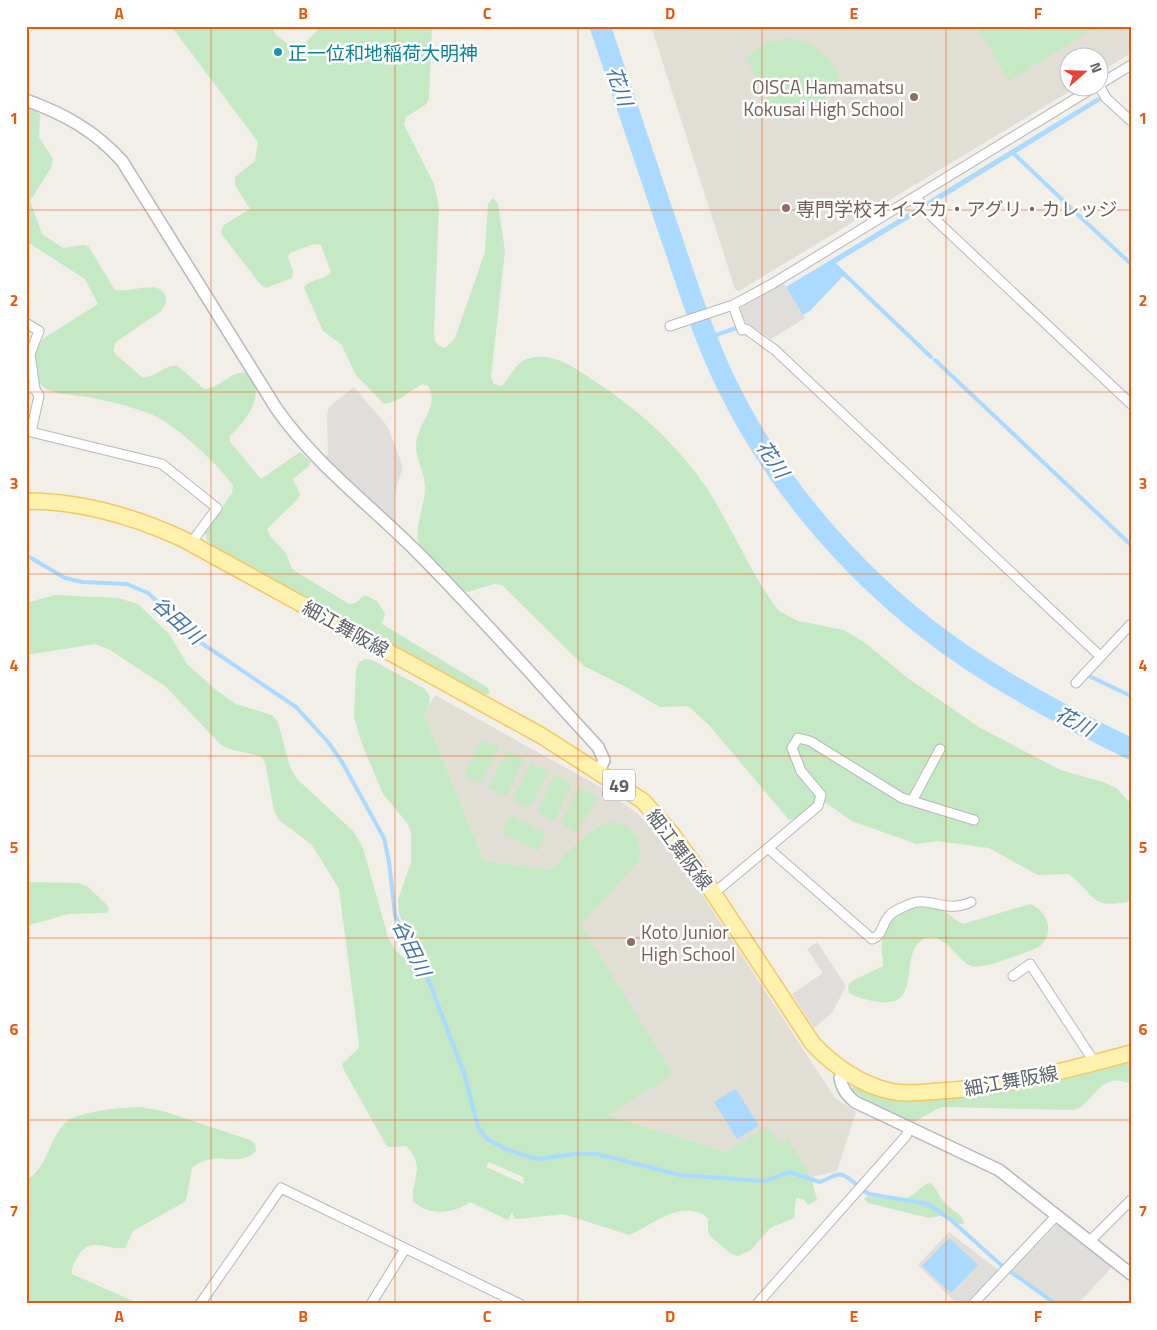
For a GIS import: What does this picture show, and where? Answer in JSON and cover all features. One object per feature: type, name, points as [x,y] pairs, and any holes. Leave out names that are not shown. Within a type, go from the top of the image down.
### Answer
[{"type":"main road","name":"細江舞阪線","points":[[26,501],[75,504],[111,512],[147,523],[191,543],[542,736],[599,771],[650,808],[682,847],[813,1044],[832,1063],[880,1089],[913,1093],[1008,1084],[1131,1053]]},
{"type":"street","points":[[1110,78],[1131,64]]},
{"type":"street","points":[[670,326],[731,306],[1077,98]]},
{"type":"street","points":[[1106,98],[1131,121]]},
{"type":"street","points":[[26,100],[79,123],[102,140],[122,161],[276,408],[297,436],[320,462],[419,554],[598,747],[604,760],[599,771]]},
{"type":"street","points":[[916,196],[924,209],[1131,404]]},
{"type":"street","points":[[731,306],[742,330],[746,329],[775,350],[1100,656]]},
{"type":"street","points":[[26,324],[39,330],[30,354],[31,388],[39,396],[31,432],[162,464],[217,508],[191,543]]},
{"type":"street","points":[[1076,683],[1131,624]]},
{"type":"street","points":[[714,893],[818,806],[821,801],[821,795],[801,771],[793,754],[792,748],[798,738],[804,738],[878,785],[912,801],[974,820]]},
{"type":"street","points":[[912,801],[940,749]]},
{"type":"street","points":[[768,848],[872,939],[879,934],[890,914],[911,904],[922,902],[957,908],[971,902]]},
{"type":"street","points":[[1013,976],[1030,964],[1095,1063]]},
{"type":"street","points":[[844,1071],[840,1078],[847,1095],[864,1107],[999,1170],[1131,1274]]},
{"type":"street","points":[[758,1304],[906,1136],[910,1127]]},
{"type":"street","points":[[200,1304],[281,1188],[520,1304]]},
{"type":"street","points":[[1090,1241],[1131,1200]]},
{"type":"street","points":[[973,1304],[1057,1215]]},
{"type":"street","points":[[371,1304],[405,1249]]},
{"type":"shaded area","points":[[651,26],[1131,26],[1131,53],[1110,66],[1110,48],[1060,48],[1060,97],[739,291],[735,289]]},
{"type":"shaded area","points":[[784,283],[805,318],[771,339],[744,321],[740,311],[742,306]]},
{"type":"shaded area","points":[[354,387],[388,427],[403,467],[395,492],[395,522],[325,458],[328,454],[327,416],[329,407]]},
{"type":"shaded area","name":"Koto Junior High School","points":[[435,695],[602,788],[638,814],[656,831],[692,879],[835,1098],[856,1112],[837,1171],[811,1177],[788,1140],[780,1145],[768,1127],[726,1152],[599,1112],[525,1127],[596,827],[551,870],[484,861],[424,714]]},
{"type":"shaded area","points":[[817,942],[846,986],[832,1013],[814,1028],[792,994],[823,973],[807,949]]},
{"type":"shaded area","points":[[1056,1225],[1060,1225],[1112,1267],[1078,1304],[1059,1304],[1012,1271]]},
{"type":"shaded area","points":[[949,1232],[998,1270],[965,1304],[957,1304],[918,1265]]},
{"type":"green space","points":[[171,26],[271,26],[276,35],[293,48],[303,45],[321,26],[432,26],[429,99],[425,105],[406,117],[404,125],[434,184],[439,207],[435,341],[439,346],[445,348],[455,338],[485,252],[488,204],[493,198],[498,204],[505,251],[491,377],[494,384],[501,386],[523,361],[536,357],[545,357],[570,366],[610,391],[656,429],[696,473],[708,490],[751,567],[779,611],[798,621],[844,630],[864,642],[909,679],[979,727],[1060,770],[1103,782],[1116,788],[1131,804],[1131,901],[1108,904],[1100,902],[1090,895],[1069,874],[1038,875],[989,848],[937,841],[916,844],[852,821],[823,801],[798,818],[789,820],[709,725],[688,706],[660,707],[584,666],[502,585],[494,584],[468,592],[460,589],[426,554],[419,544],[418,538],[425,487],[417,455],[416,442],[431,404],[431,392],[428,386],[422,384],[396,401],[384,404],[356,375],[341,344],[323,331],[304,288],[331,272],[321,245],[314,244],[290,253],[288,257],[293,271],[292,278],[266,288],[261,285],[222,235],[221,231],[224,225],[250,209],[235,185],[235,177],[255,161],[258,142]]},
{"type":"green space","points":[[976,26],[1098,26],[1060,48],[1009,81]]},
{"type":"green space","points":[[792,38],[811,45],[826,56],[836,71],[842,90],[778,122],[746,57],[767,42]]},
{"type":"green space","points":[[26,106],[35,110],[40,115],[39,137],[53,159],[51,168],[30,201],[42,234],[63,248],[84,245],[89,247],[114,289],[158,288],[166,298],[165,306],[160,312],[116,342],[113,350],[116,355],[142,377],[151,376],[168,367],[178,366],[204,389],[215,386],[235,374],[246,373],[253,381],[255,398],[248,415],[230,436],[230,442],[261,479],[300,452],[311,462],[309,466],[293,479],[300,494],[298,499],[267,529],[270,536],[286,553],[291,567],[349,604],[355,603],[365,595],[377,601],[385,613],[382,624],[488,688],[490,693],[485,695],[212,545],[207,540],[205,532],[232,493],[233,486],[208,457],[162,420],[121,404],[56,393],[40,384],[35,360],[40,343],[44,338],[98,304],[85,279],[26,241]]},
{"type":"green space","points":[[55,595],[118,598],[138,604],[169,634],[187,664],[216,690],[236,704],[272,715],[278,722],[290,767],[297,779],[354,832],[363,848],[388,937],[399,954],[408,959],[418,958],[418,954],[399,914],[398,900],[411,862],[411,833],[408,824],[383,794],[362,744],[354,717],[356,669],[359,663],[365,659],[372,660],[425,689],[430,696],[429,705],[424,714],[484,861],[551,870],[587,835],[608,823],[619,823],[633,831],[639,847],[639,860],[581,925],[673,1074],[608,1115],[726,1152],[768,1126],[780,1145],[788,1139],[811,1177],[817,1200],[808,1205],[803,1199],[796,1198],[794,1218],[770,1228],[751,1250],[738,1256],[730,1253],[710,1236],[708,1232],[708,1218],[698,1212],[688,1210],[668,1215],[629,1235],[563,1214],[518,1219],[514,1218],[512,1212],[508,1220],[470,1202],[456,1209],[441,1212],[419,1206],[413,1201],[417,1173],[416,1161],[406,1146],[389,1147],[386,1145],[342,1064],[358,1049],[359,1043],[339,889],[312,845],[279,820],[274,811],[265,762],[260,756],[229,749],[220,744],[166,687],[110,650],[95,644],[26,655],[26,603]],"holes":[[[489,1162],[523,1177],[524,1184],[486,1167]]]},
{"type":"green space","points":[[482,739],[499,747],[481,784],[464,776]]},
{"type":"green space","points":[[507,751],[524,759],[506,796],[488,788]]},
{"type":"green space","points":[[531,763],[548,772],[530,808],[513,800]]},
{"type":"green space","points":[[555,775],[572,784],[554,821],[537,812]]},
{"type":"green space","points":[[579,787],[597,796],[578,833],[561,824]]},
{"type":"green space","points":[[510,816],[546,834],[538,851],[501,833]]},
{"type":"green space","points":[[26,882],[79,883],[88,887],[109,909],[106,913],[68,914],[26,926]]},
{"type":"green space","points":[[1030,904],[1042,912],[1048,924],[1047,937],[1037,948],[1014,957],[977,967],[965,962],[938,938],[931,937],[924,939],[916,946],[912,955],[906,988],[901,997],[892,1002],[878,1002],[859,998],[849,993],[848,986],[852,981],[883,966],[882,945],[885,932],[896,916],[904,911],[923,907],[933,908],[946,912],[963,924]]},
{"type":"green space","points":[[1131,1062],[1131,1084],[1111,1081],[1097,1090],[1086,1103],[1073,1110],[945,1107],[939,1108],[914,1122],[867,1102],[851,1088],[855,1086],[878,1096],[902,1101],[966,1097],[1031,1087]]},
{"type":"green space","points":[[140,1107],[163,1111],[250,1140],[255,1144],[256,1151],[242,1158],[210,1159],[201,1162],[192,1168],[186,1201],[133,1231],[125,1248],[93,1245],[83,1250],[78,1256],[72,1274],[140,1304],[26,1304],[26,1180],[40,1167],[65,1123],[90,1112]]},
{"type":"green space","points":[[930,1183],[935,1187],[943,1201],[960,1215],[964,1224],[958,1224],[946,1215],[929,1218],[868,1203],[864,1199],[868,1196],[890,1199],[906,1198]]},
{"type":"water","points":[[1096,98],[1102,100],[928,207],[926,202]]},
{"type":"water","points":[[915,209],[920,212],[836,263],[848,275],[845,278],[843,276],[810,311],[803,315],[786,287]]},
{"type":"water","points":[[736,1089],[759,1126],[737,1139],[714,1102]]},
{"type":"water","points":[[949,1238],[978,1265],[951,1293],[922,1266]]},
{"type":"waterway","name":"花川","points":[[600,26],[710,348],[748,425],[772,463],[799,500],[859,568],[892,600],[927,629],[963,655],[1024,693],[1131,749]]},
{"type":"waterway","points":[[1012,152],[1071,208]]},
{"type":"waterway","points":[[1075,212],[1131,264]]},
{"type":"waterway","points":[[844,274],[931,357]]},
{"type":"waterway","points":[[708,338],[736,328]]},
{"type":"waterway","points":[[935,360],[1131,545]]},
{"type":"waterway","name":"谷田川","points":[[26,555],[65,578],[82,582],[127,584],[148,593],[197,640],[296,707],[328,742],[342,762],[384,838],[389,862],[395,915],[408,943],[425,971],[464,1073],[478,1127],[487,1139],[508,1150],[537,1159],[576,1154],[597,1154],[680,1175],[765,1181],[790,1172],[820,1182],[838,1174],[845,1176],[856,1184]]},
{"type":"waterway","points":[[1091,677],[1131,696]]},
{"type":"waterway","points":[[864,1191],[869,1194],[928,1204],[951,1220],[1001,1265]]},
{"type":"waterway","points":[[1011,1272],[1056,1304]]},
{"type":"place","name":"正一位和地稲荷大明神","points":[[278,52]]},
{"type":"place","name":"OISCA Hamamatsu Kokusai High School","points":[[914,97]]},
{"type":"place","name":"専門学校オイスカ・アグリ・カレッジ","points":[[786,208]]},
{"type":"place","name":"Koto Junior High School","points":[[631,942]]}]
